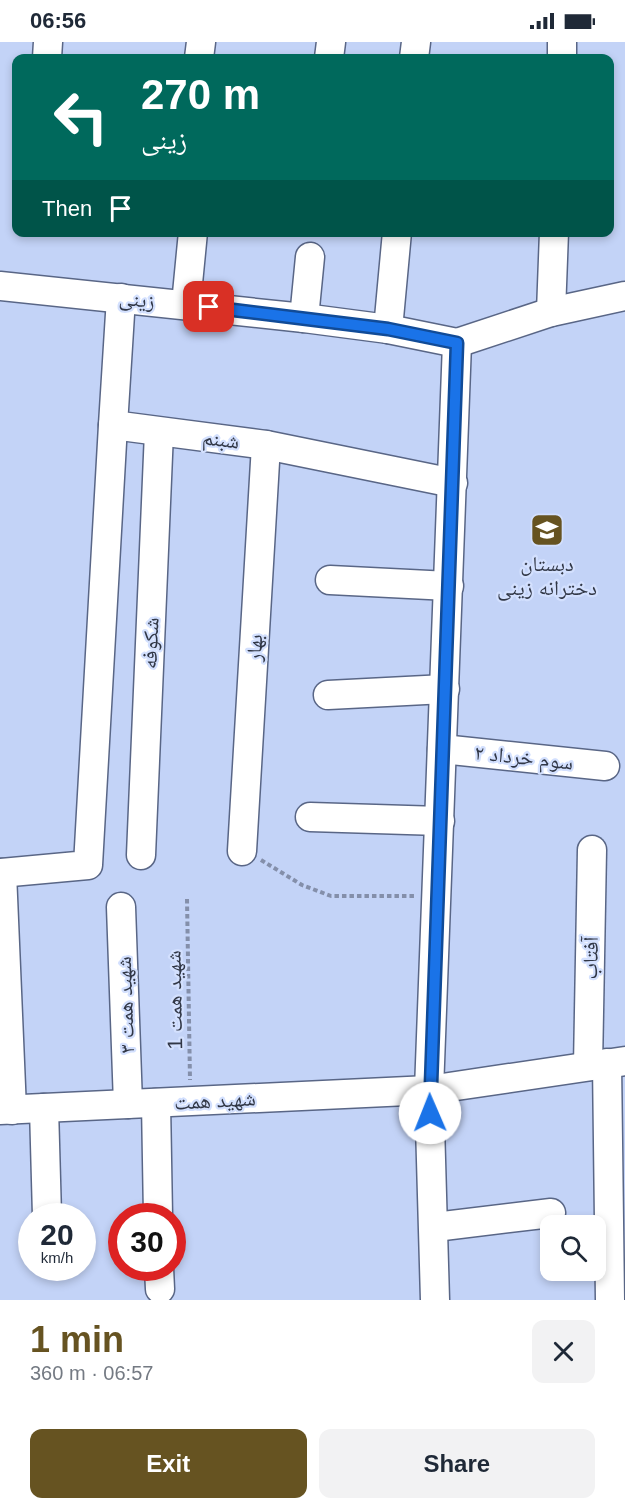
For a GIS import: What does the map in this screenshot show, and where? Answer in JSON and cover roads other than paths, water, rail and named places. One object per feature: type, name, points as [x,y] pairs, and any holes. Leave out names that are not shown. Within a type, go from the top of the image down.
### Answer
[{"type":"street","points":[[186,304],[193,237]]},
{"type":"street","points":[[388,329],[397,237]]},
{"type":"street","points":[[551,312],[554,237]]},
{"type":"street","points":[[304,318],[310,257]]},
{"type":"street","name":"زینی","points":[[0,286],[304,318],[388,329],[457,343],[551,312],[625,296]]},
{"type":"street","points":[[6,1110],[1,873],[88,865],[121,298]]},
{"type":"street","points":[[435,1300],[435,1227],[429,1090],[457,343]]},
{"type":"street","name":"شبنم","points":[[113,425],[266,445],[453,483]]},
{"type":"street","name":"شکوفه","points":[[141,855],[159,432]]},
{"type":"street","name":"بهار","points":[[242,851],[266,445]]},
{"type":"street","points":[[330,580],[449,586]]},
{"type":"street","points":[[328,694],[445,689]]},
{"type":"street","name":"سوم خرداد ۲","points":[[442,749],[605,766]]},
{"type":"street","points":[[310,817],[440,821]]},
{"type":"street","name":"آفتاب","points":[[592,849],[607,1063],[610,1300]]},
{"type":"street","name":"شهید همت ۳","points":[[121,907],[142,1103],[156,1203]]},
{"type":"street","name":"شهید همت","points":[[6,1110],[429,1090],[607,1063]]},
{"type":"street","points":[[44,1108],[47,1203]]},
{"type":"street","points":[[435,1227],[551,1213]]},
{"type":"place","name":"دبستان دخترانه زینی","points":[[547,530]]}]
